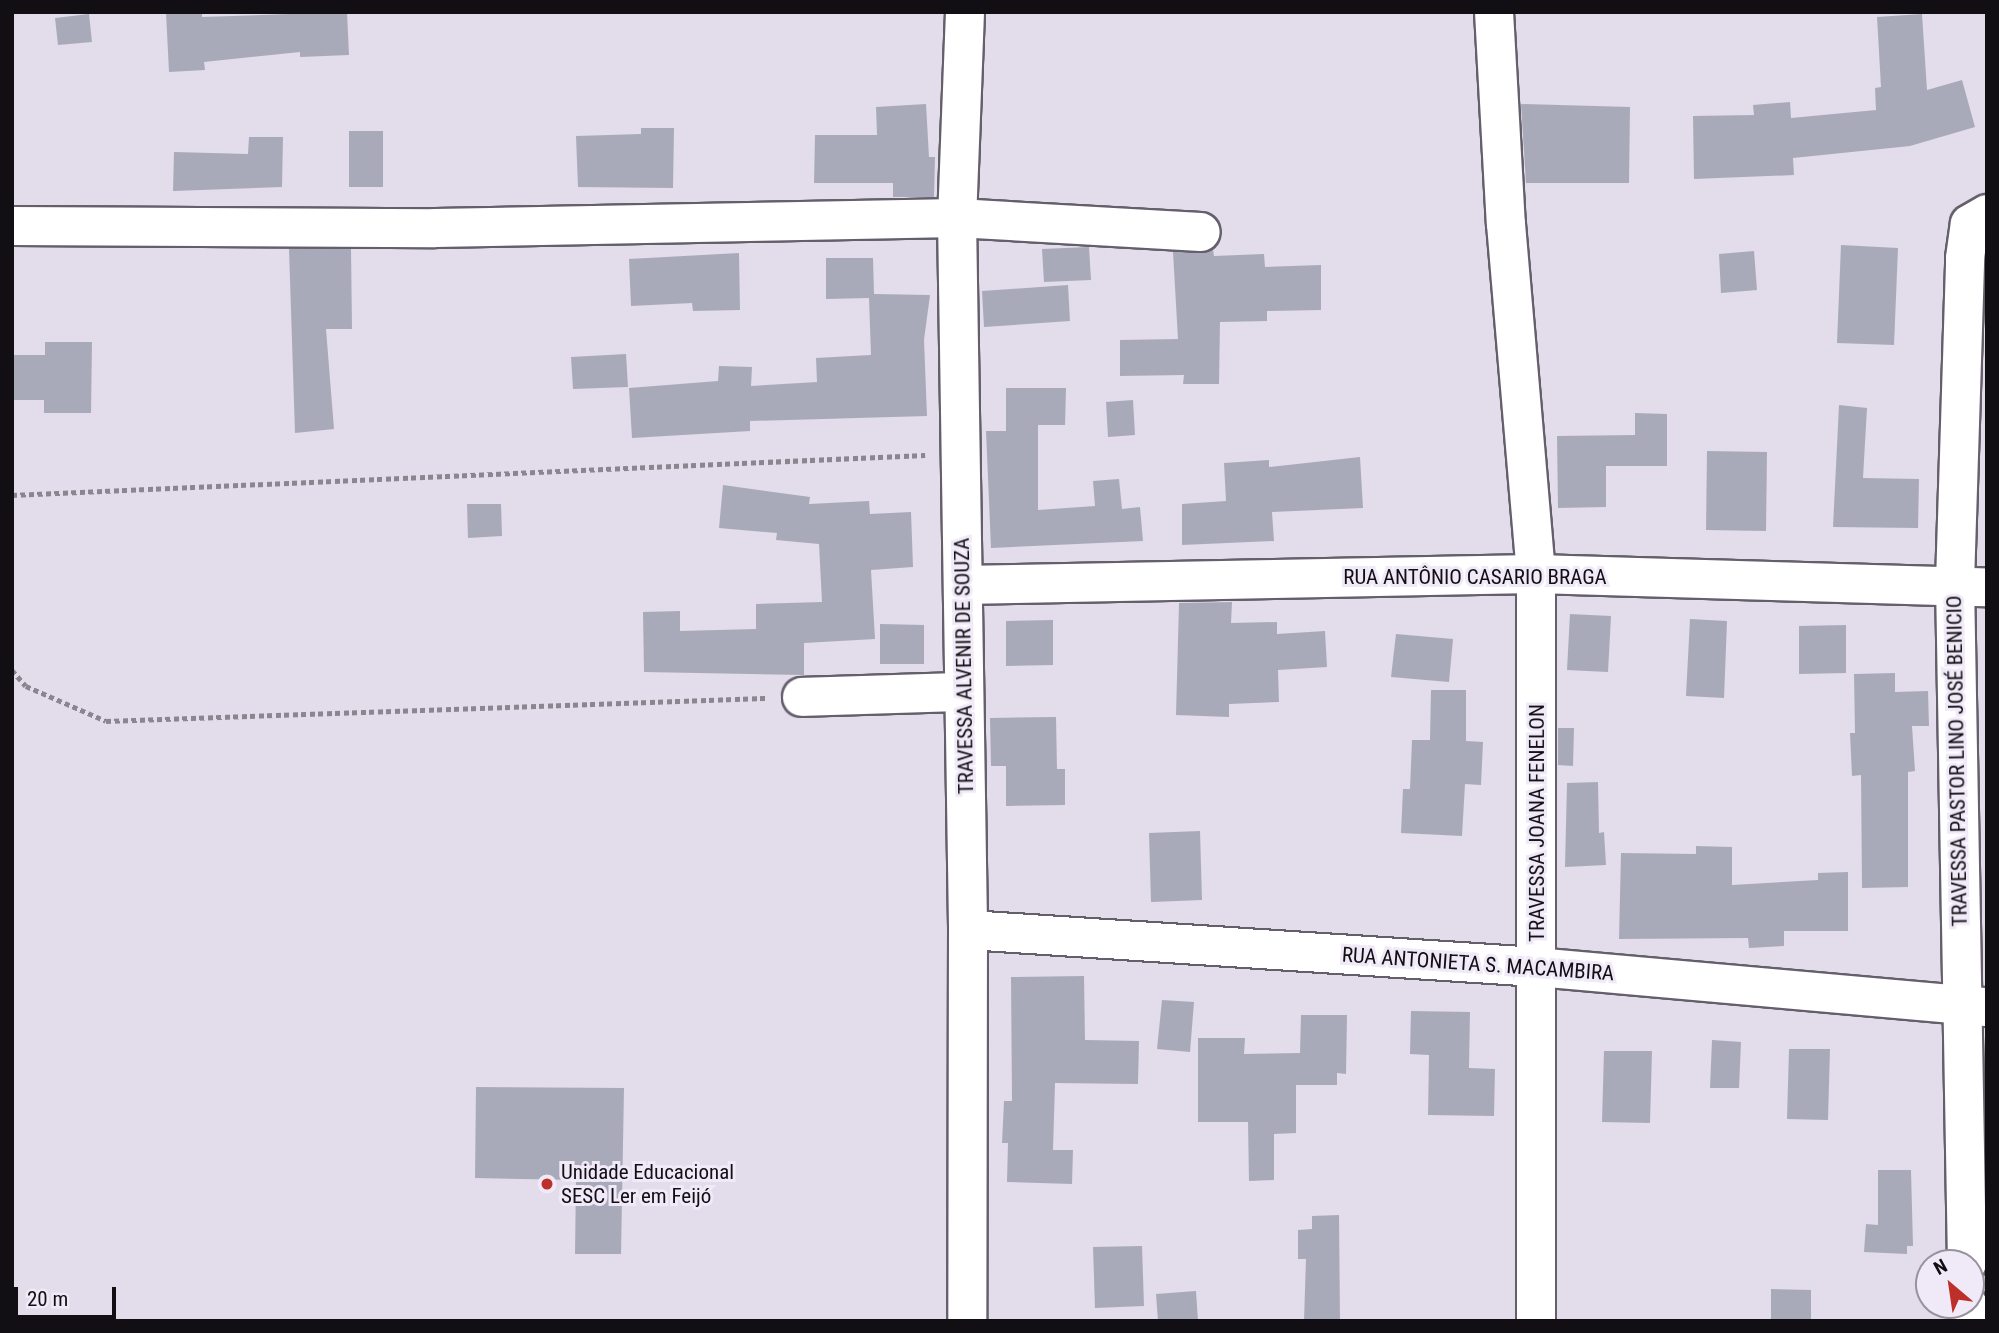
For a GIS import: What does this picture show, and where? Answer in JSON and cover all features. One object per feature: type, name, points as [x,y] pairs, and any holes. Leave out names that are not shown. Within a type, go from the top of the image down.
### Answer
[{"type":"street","name":"TRAVESSA ALVENIR DE SOUZA","points":[[965,12],[957,218],[968,930],[967,1321]]},
{"type":"street","name":"TRAVESSA JOANA FENELON","points":[[1494,12],[1506,224],[1536,574],[1536,1321]]},
{"type":"street","name":"TRAVESSA PASTOR LINO JOSÉ BENICIO","points":[[1967,1249],[1973,1006],[1971,585],[1965,258],[1970,224],[1987,214]]},
{"type":"street","points":[[12,226],[435,228],[957,218],[1201,232]]},
{"type":"street","name":"RUA ANTÔNIO CASARIO BRAGA","points":[[963,585],[1536,574],[1971,585]]},
{"type":"street","points":[[802,697],[964,692]]},
{"type":"street","name":"RUA ANTONIETA S. MACAMBIRA","points":[[968,930],[1537,967],[1973,1006]]},
{"type":"path","points":[[12,495],[446,479],[961,453]]},
{"type":"path","points":[[12,670],[26,686],[106,721],[802,697]]},
{"type":"building","points":[[202,12],[202,17],[347,12],[349,55],[300,57],[300,52],[204,62],[205,70],[169,72],[166,13]]},
{"type":"building","points":[[89,14],[92,42],[58,45],[55,18]]},
{"type":"building","points":[[1922,14],[1927,90],[1962,80],[1975,127],[1910,146],[1793,158],[1794,175],[1694,179],[1693,116],[1754,115],[1753,105],[1790,102],[1791,118],[1876,110],[1875,88],[1881,87],[1877,17]]},
{"type":"building","points":[[926,104],[929,157],[935,157],[934,197],[893,197],[893,183],[814,183],[815,135],[877,135],[876,107]]},
{"type":"building","points":[[1521,104],[1630,107],[1629,183],[1526,183]]},
{"type":"building","points":[[641,128],[674,128],[673,188],[578,187],[576,136],[641,134]]},
{"type":"building","points":[[349,131],[383,131],[383,187],[349,187]]},
{"type":"building","points":[[249,137],[283,137],[282,187],[173,191],[174,152],[248,154]]},
{"type":"building","points":[[1841,245],[1898,248],[1894,345],[1837,343]]},
{"type":"building","points":[[1089,247],[1091,280],[1044,282],[1042,249]]},
{"type":"building","points":[[289,249],[351,249],[352,329],[326,329],[334,429],[295,433]]},
{"type":"building","points":[[1213,250],[1214,256],[1264,254],[1265,267],[1321,265],[1321,310],[1267,311],[1267,321],[1220,322],[1219,384],[1183,384],[1184,375],[1120,376],[1120,340],[1178,339],[1173,252]]},
{"type":"building","points":[[1754,251],[1757,290],[1721,293],[1719,254]]},
{"type":"building","points":[[739,253],[740,310],[693,311],[692,303],[631,306],[629,259]]},
{"type":"building","points":[[826,258],[873,258],[874,294],[930,295],[924,340],[927,416],[750,421],[750,431],[632,438],[629,388],[718,381],[719,366],[752,367],[751,386],[817,382],[816,358],[871,355],[869,298],[826,299]]},
{"type":"building","points":[[1068,285],[1070,321],[984,327],[982,291]]},
{"type":"building","points":[[45,342],[92,342],[91,413],[44,413],[44,400],[12,400],[12,355],[45,355]]},
{"type":"building","points":[[626,354],[628,387],[573,389],[571,357]]},
{"type":"building","points":[[1006,388],[1066,388],[1065,425],[1038,425],[1038,510],[1095,506],[1093,481],[1119,479],[1122,509],[1140,507],[1143,541],[991,548],[986,431],[1006,431]]},
{"type":"building","points":[[1133,400],[1135,435],[1108,437],[1106,402]]},
{"type":"building","points":[[1839,405],[1867,408],[1863,478],[1919,479],[1918,528],[1833,527]]},
{"type":"building","points":[[1635,413],[1667,414],[1667,466],[1606,466],[1606,507],[1558,508],[1557,436],[1635,435]]},
{"type":"building","points":[[1707,451],[1767,452],[1766,531],[1706,530]]},
{"type":"building","points":[[1360,457],[1363,508],[1272,512],[1274,541],[1182,545],[1182,504],[1226,501],[1224,463],[1269,460],[1269,467]]},
{"type":"building","points":[[723,485],[810,497],[809,504],[869,501],[870,514],[911,512],[913,567],[871,570],[875,639],[804,643],[804,675],[644,672],[643,612],[680,611],[680,631],[756,629],[756,604],[822,602],[819,544],[776,540],[777,533],[719,528]]},
{"type":"building","points":[[467,504],[501,504],[502,536],[468,538]]},
{"type":"building","points":[[1232,602],[1231,623],[1277,622],[1277,634],[1325,631],[1327,667],[1278,670],[1279,702],[1229,704],[1229,717],[1176,715],[1179,603]]},
{"type":"building","points":[[1570,614],[1611,616],[1608,672],[1567,670]]},
{"type":"building","points":[[1690,619],[1727,621],[1724,698],[1686,696]]},
{"type":"building","points":[[1053,620],[1053,665],[1006,666],[1006,621]]},
{"type":"building","points":[[880,624],[924,625],[924,664],[880,664]]},
{"type":"building","points":[[1846,625],[1846,673],[1799,674],[1799,626]]},
{"type":"building","points":[[1396,634],[1453,639],[1449,682],[1391,677]]},
{"type":"building","points":[[1895,673],[1895,692],[1928,691],[1929,726],[1912,726],[1915,771],[1908,772],[1908,887],[1862,888],[1861,775],[1852,776],[1850,733],[1855,733],[1854,674]]},
{"type":"building","points":[[1431,690],[1466,690],[1466,741],[1483,742],[1481,785],[1465,784],[1462,836],[1401,833],[1403,789],[1410,789],[1412,740],[1430,740]]},
{"type":"building","points":[[1056,717],[1057,769],[1065,769],[1065,805],[1006,806],[1006,766],[991,766],[990,718]]},
{"type":"building","points":[[1558,728],[1574,728],[1573,766],[1558,765]]},
{"type":"building","points":[[1598,782],[1599,833],[1604,832],[1606,865],[1565,867],[1567,783]]},
{"type":"building","points":[[1200,831],[1202,900],[1151,902],[1149,833]]},
{"type":"building","points":[[1696,846],[1732,847],[1732,885],[1818,880],[1818,873],[1848,872],[1848,931],[1784,931],[1784,946],[1749,948],[1748,938],[1619,939],[1621,853],[1696,854]]},
{"type":"building","points":[[1084,976],[1085,1040],[1139,1041],[1138,1084],[1055,1083],[1053,1150],[1073,1150],[1072,1184],[1007,1182],[1008,1143],[1002,1143],[1004,1101],[1012,1101],[1011,977]]},
{"type":"building","points":[[1162,1000],[1194,1002],[1190,1052],[1157,1049]]},
{"type":"building","points":[[1411,1011],[1470,1012],[1469,1068],[1495,1069],[1494,1116],[1428,1115],[1429,1055],[1410,1054]]},
{"type":"building","points":[[1301,1015],[1347,1015],[1346,1074],[1337,1073],[1337,1085],[1296,1085],[1296,1133],[1274,1134],[1274,1180],[1249,1181],[1248,1122],[1198,1122],[1198,1038],[1245,1038],[1244,1054],[1300,1053]]},
{"type":"building","points":[[1712,1040],[1741,1042],[1739,1088],[1710,1088]]},
{"type":"building","points":[[1789,1049],[1830,1049],[1828,1120],[1787,1119]]},
{"type":"building","points":[[1604,1051],[1652,1051],[1650,1123],[1602,1122]]},
{"type":"building","points":[[476,1087],[624,1088],[621,1254],[575,1254],[576,1180],[475,1178]]},
{"type":"building","points":[[1878,1170],[1911,1170],[1913,1246],[1907,1246],[1907,1254],[1864,1252],[1866,1224],[1878,1225]]},
{"type":"building","points":[[1339,1215],[1340,1321],[1304,1321],[1306,1259],[1298,1259],[1298,1230],[1312,1229],[1312,1216]]},
{"type":"building","points":[[1142,1246],[1144,1306],[1095,1308],[1093,1247]]},
{"type":"building","points":[[1771,1289],[1811,1290],[1811,1321],[1771,1321]]},
{"type":"building","points":[[1196,1291],[1198,1321],[1158,1321],[1156,1294]]},
{"type":"place","name":"Unidade Educacional SESC Ler em Feijó","points":[[547,1184]]}]
